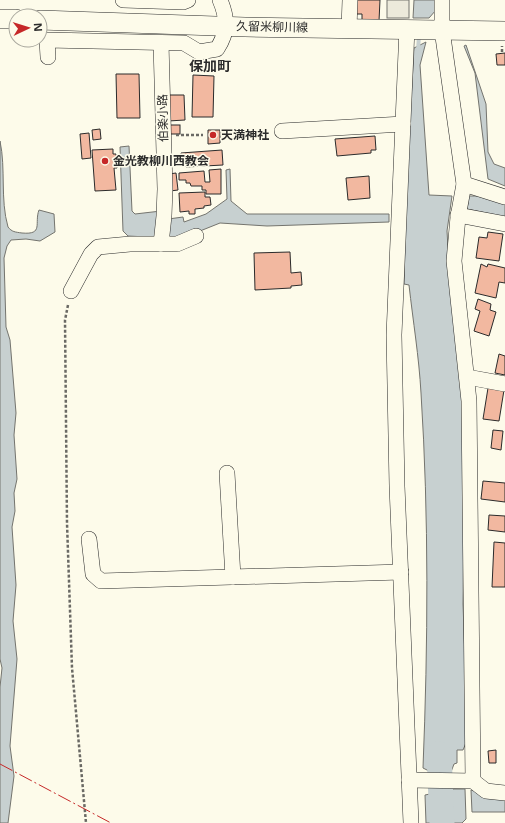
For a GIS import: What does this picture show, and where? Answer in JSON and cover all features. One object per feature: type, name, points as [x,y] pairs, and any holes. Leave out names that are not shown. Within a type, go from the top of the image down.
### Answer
[{"type":"main road","name":"久留米柳川線","points":[[48,20],[349,29],[505,31]]},
{"type":"street","points":[[124,0],[183,2],[188,0]]},
{"type":"street","points":[[48,57],[47,40],[184,43],[199,52],[217,49],[225,37],[225,11],[220,0]]},
{"type":"street","points":[[349,29],[350,0]]},
{"type":"street","points":[[442,0],[438,30],[462,191],[458,215],[454,260],[469,401],[473,781]]},
{"type":"street","points":[[411,29],[403,124],[394,335],[397,486],[401,572],[416,780],[412,823]]},
{"type":"street","name":"伯楽小路","points":[[161,43],[164,136],[164,216],[162,242]]},
{"type":"street","points":[[282,131],[403,124]]},
{"type":"street","points":[[462,191],[505,197]]},
{"type":"street","points":[[458,215],[505,224]]},
{"type":"street","points":[[71,291],[91,254],[98,247],[162,242],[177,244],[196,236]]},
{"type":"street","points":[[467,377],[505,384]]},
{"type":"street","points":[[227,473],[233,577]]},
{"type":"street","points":[[89,539],[93,574],[101,580],[401,572]]},
{"type":"street","points":[[416,780],[473,781],[486,791],[505,793]]},
{"type":"path","points":[[164,136],[203,134]]},
{"type":"path","points":[[71,291],[65,320],[67,523],[72,668],[86,823]]},
{"type":"shaded area","points":[[387,0],[409,0],[409,18],[387,18]]},
{"type":"shaded area","points":[[414,0],[436,0],[436,10],[429,18],[413,18]]},
{"type":"shaded area","points":[[426,42],[420,65],[429,195],[452,196],[447,231],[450,281],[462,372],[464,520],[463,604],[468,738],[463,750],[457,750],[457,763],[454,764],[451,772],[433,773],[423,768],[427,580],[424,440],[421,393],[409,285],[404,284],[406,187],[414,48]]},
{"type":"shaded area","points":[[466,45],[486,104],[488,152],[494,164],[505,168],[505,186],[488,179],[475,73],[464,46]]},
{"type":"shaded area","points":[[0,141],[3,162],[4,206],[8,227],[16,232],[33,232],[37,227],[39,210],[54,214],[55,232],[40,241],[26,239],[11,240],[7,246],[4,258],[6,327],[10,340],[16,413],[14,435],[17,479],[14,493],[15,511],[12,527],[16,585],[13,621],[17,659],[10,746],[14,776],[8,823],[0,823],[0,687],[2,668],[0,659]]},
{"type":"shaded area","points":[[129,146],[132,211],[135,214],[161,211],[161,220],[183,217],[184,222],[206,214],[227,199],[226,170],[230,169],[231,201],[247,214],[389,214],[389,222],[267,226],[220,223],[185,237],[166,238],[128,236],[123,231],[120,147]]},
{"type":"shaded area","points":[[469,196],[478,196],[505,204],[505,217],[467,209]]},
{"type":"shaded area","points":[[454,789],[465,789],[466,819],[462,823],[426,823],[425,795]]},
{"type":"shaded area","points":[[471,790],[505,798],[505,812],[472,812]]},
{"type":"building","points":[[354,0],[380,0],[379,21],[362,20],[362,14],[353,14]]},
{"type":"building","points":[[505,53],[505,65],[497,65],[496,54]]},
{"type":"building","points":[[116,74],[139,74],[140,118],[117,118]]},
{"type":"building","points":[[193,75],[214,76],[213,117],[192,117]]},
{"type":"building","points":[[167,95],[184,95],[185,120],[168,121]]},
{"type":"building","points":[[168,125],[180,125],[180,134],[168,134]]},
{"type":"building","points":[[100,129],[101,139],[93,140],[92,130]]},
{"type":"building","points":[[208,130],[220,130],[220,143],[208,144]]},
{"type":"building","points":[[89,133],[91,158],[82,159],[80,134]]},
{"type":"building","points":[[375,136],[376,150],[371,150],[371,153],[337,156],[335,139]]},
{"type":"building","points":[[113,149],[113,154],[116,154],[117,168],[114,168],[116,190],[95,191],[92,150]]},
{"type":"building","points":[[222,150],[223,165],[186,167],[186,165],[181,165],[181,153]]},
{"type":"building","points":[[221,169],[221,194],[206,194],[206,190],[202,190],[202,186],[191,186],[190,183],[186,183],[186,180],[179,180],[179,173],[204,171],[205,182],[210,182],[209,170]]},
{"type":"building","points":[[176,173],[178,190],[170,191],[169,174]]},
{"type":"building","points":[[369,176],[370,198],[348,200],[346,178]]},
{"type":"building","points":[[205,192],[205,197],[210,197],[211,205],[204,206],[204,208],[195,209],[195,214],[189,214],[189,211],[180,212],[179,193]]},
{"type":"building","points":[[488,232],[503,234],[499,261],[476,258],[479,237],[487,238]]},
{"type":"building","points":[[290,252],[291,273],[301,272],[302,285],[291,286],[291,288],[255,290],[254,253]]},
{"type":"building","points":[[481,264],[487,267],[488,264],[505,268],[505,283],[499,282],[496,298],[475,293]]},
{"type":"building","points":[[478,299],[491,304],[490,310],[496,312],[489,336],[474,331],[480,311],[475,309]]},
{"type":"building","points":[[499,354],[505,356],[505,375],[495,373]]},
{"type":"building","points":[[488,388],[504,390],[499,421],[483,419]]},
{"type":"building","points":[[493,430],[503,431],[501,450],[491,448]]},
{"type":"building","points":[[483,481],[505,483],[505,502],[481,499]]},
{"type":"building","points":[[489,515],[505,516],[505,532],[488,530]]},
{"type":"building","points":[[494,542],[505,543],[505,587],[492,587]]},
{"type":"building","points":[[496,750],[496,763],[489,763],[488,751]]},
{"type":"waterway","points":[[418,52],[419,34]]},
{"type":"waterway","points":[[439,754],[442,823]]},
{"type":"power","points":[[0,764],[111,823]]},
{"type":"place","name":"天満神社","points":[[213,135]]},
{"type":"place","name":"金光教柳川西教会","points":[[105,161]]},
{"type":"district","name":"保加町","points":[[210,66]]}]
